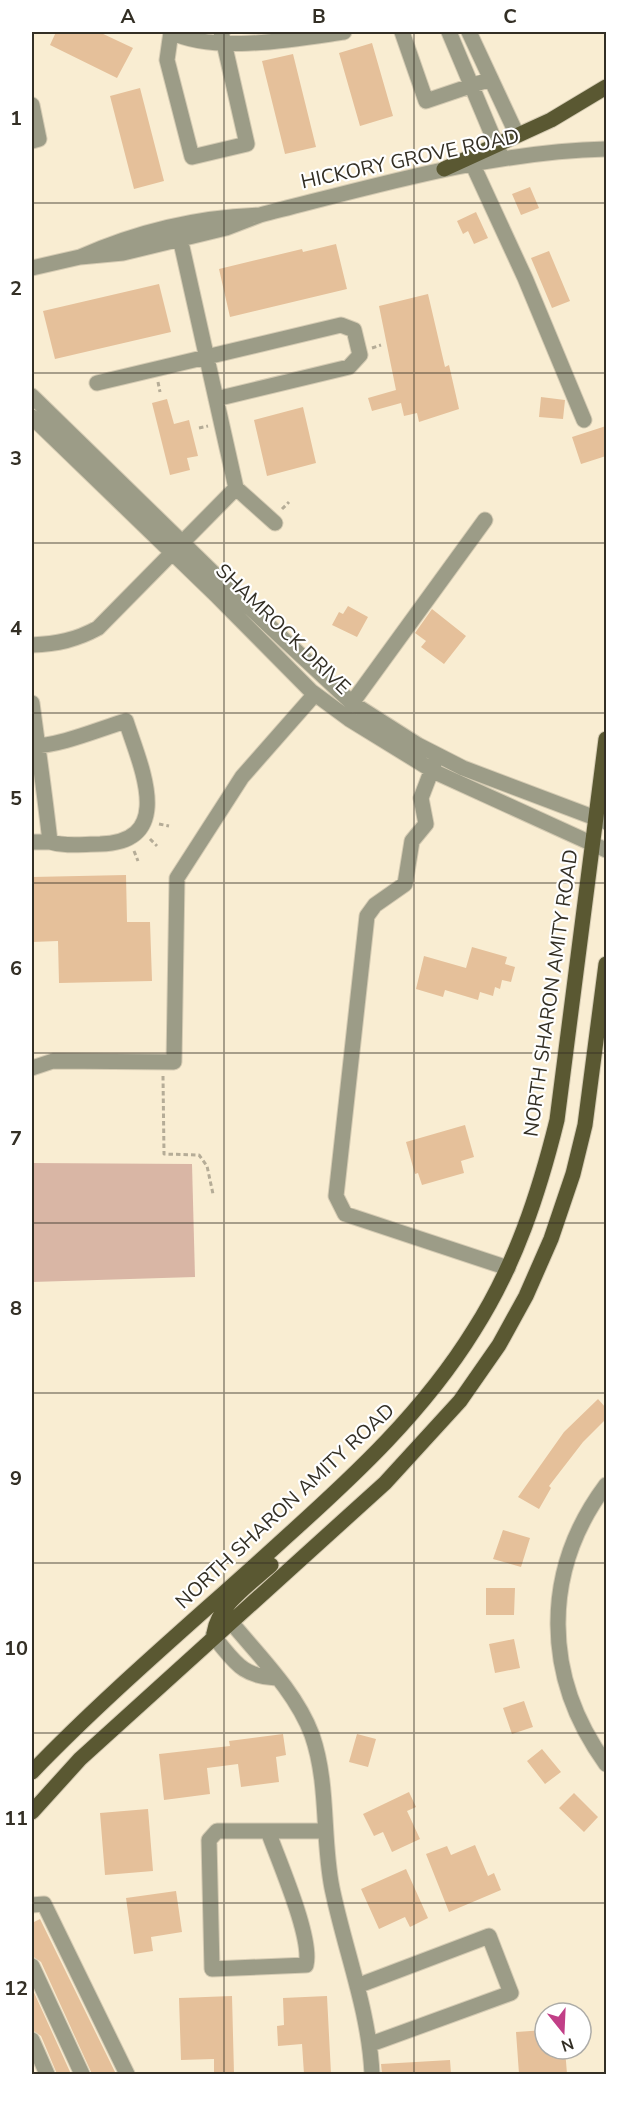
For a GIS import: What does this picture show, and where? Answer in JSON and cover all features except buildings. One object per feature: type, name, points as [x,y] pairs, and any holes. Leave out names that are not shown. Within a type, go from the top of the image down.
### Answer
[{"type":"main road","points":[[444,169],[499,151],[517,135],[551,120],[606,87]]},
{"type":"main road","name":"NORTH SHARON AMITY ROAD","points":[[32,1772],[380,1448],[438,1384],[475,1330],[508,1268],[536,1198],[557,1120],[599,847],[606,739]]},
{"type":"main road","points":[[32,1812],[73,1766],[213,1636],[385,1484],[460,1401],[499,1345],[526,1296],[551,1239],[573,1174],[585,1125],[606,964]]},
{"type":"main road","points":[[213,1636],[218,1621],[230,1603],[284,1553],[303,1522]]},
{"type":"street","points":[[222,37],[247,144],[192,157],[167,60],[171,32],[194,39],[222,37],[306,38],[344,32]]},
{"type":"street","points":[[402,32],[426,101],[491,79]]},
{"type":"street","points":[[448,32],[499,151]]},
{"type":"street","points":[[469,32],[517,135]]},
{"type":"street","points":[[32,105],[39,139],[32,141]]},
{"type":"street","name":"HICKORY GROVE ROAD","points":[[32,268],[80,257],[123,253],[226,228],[260,214],[472,163],[499,151],[606,149]]},
{"type":"street","points":[[472,163],[525,278],[584,420]]},
{"type":"street","name":"HICKORY GROVE ROAD","points":[[80,257],[120,239],[226,216],[260,214]]},
{"type":"street","points":[[180,238],[236,488],[275,523]]},
{"type":"street","points":[[97,383],[341,324],[354,330],[360,355],[349,367],[216,399]]},
{"type":"street","name":"SHAMROCK DRIVE","points":[[32,396],[178,547],[315,694],[349,720],[431,770],[599,847]]},
{"type":"street","name":"SHAMROCK DRIVE","points":[[32,417],[352,703],[463,768],[602,820]]},
{"type":"street","points":[[32,645],[63,642],[78,638],[98,628],[236,488]]},
{"type":"street","points":[[352,703],[485,520]]},
{"type":"street","points":[[32,1068],[53,1061],[174,1062],[177,878],[242,777],[315,694]]},
{"type":"street","points":[[32,703],[34,746],[50,842]]},
{"type":"street","points":[[32,842],[50,842],[61,845],[114,844],[129,839],[140,831],[149,807],[126,721],[34,746]]},
{"type":"street","points":[[439,756],[431,770],[421,798],[426,824],[411,841],[405,884],[375,905],[368,916],[336,1196],[345,1214],[508,1268]]},
{"type":"street","points":[[606,1485],[587,1513],[573,1542],[563,1573],[557,1621],[564,1680],[583,1727],[606,1764]]},
{"type":"street","points":[[230,1621],[297,1704],[312,1736],[322,1777],[324,1831],[332,1887],[370,2044],[372,2074]]},
{"type":"street","points":[[213,1636],[244,1671],[261,1677],[276,1678]]},
{"type":"street","points":[[268,1831],[303,1930],[308,1956],[306,1965],[212,1970],[209,1840],[217,1831],[268,1831],[324,1831]]},
{"type":"street","points":[[32,1905],[44,1904],[126,2074]]},
{"type":"street","points":[[357,1986],[489,1936],[511,1993],[370,2044]]},
{"type":"street","points":[[32,1966],[82,2074]]},
{"type":"street","points":[[32,2040],[47,2074]]},
{"type":"path","points":[[163,1071],[164,1154],[199,1155],[207,1166],[213,1194]]},
{"type":"shaded area","points":[[32,1163],[192,1164],[195,1277],[32,1282]]}]
